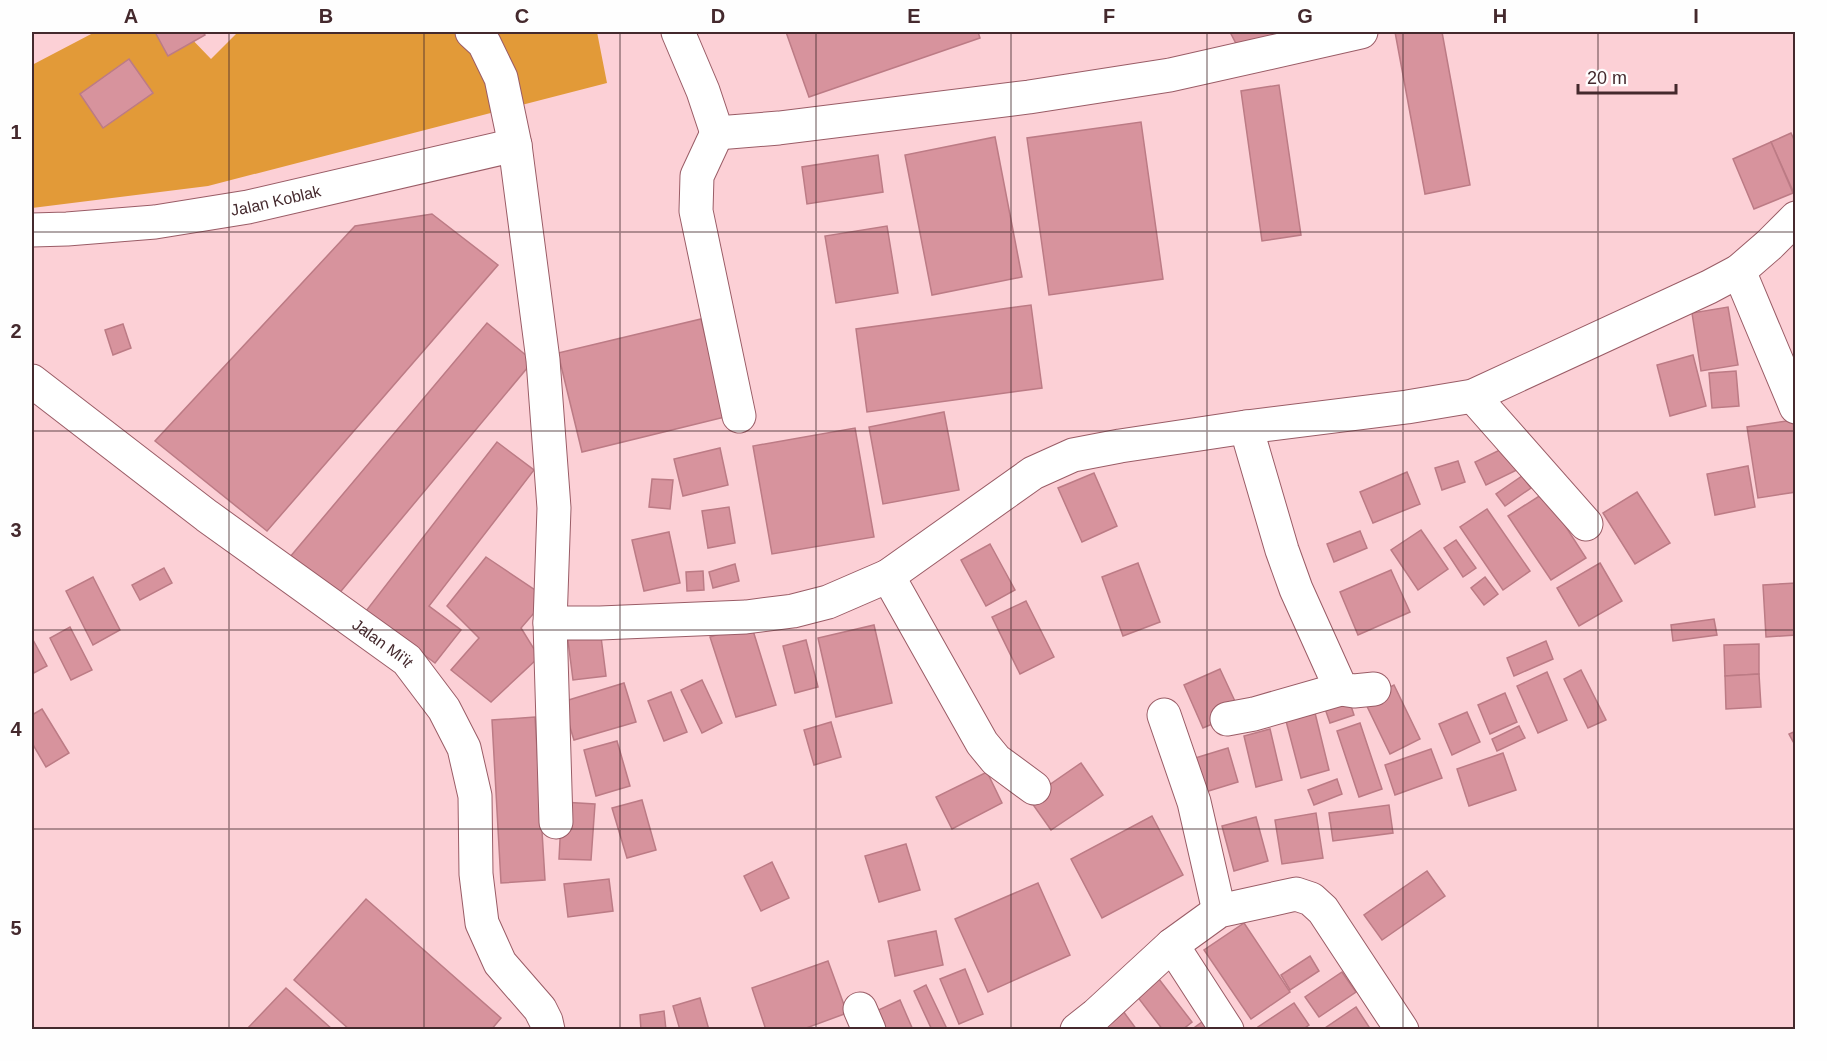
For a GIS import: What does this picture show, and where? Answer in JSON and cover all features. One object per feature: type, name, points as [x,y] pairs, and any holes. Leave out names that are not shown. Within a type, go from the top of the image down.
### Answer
[{"type":"street","points":[[472,32],[484,43],[501,78],[515,145],[543,360],[554,508],[550,623],[556,822]]},
{"type":"street","points":[[678,32],[703,91],[717,133],[697,176],[696,211],[739,416]]},
{"type":"street","points":[[717,133],[779,128],[993,102],[1170,75],[1361,32]]},
{"type":"street","name":"Jalan Koblak","points":[[32,230],[155,222],[248,207],[515,145]]},
{"type":"street","points":[[550,623],[746,617],[828,602],[888,576],[1033,473],[1073,455],[1246,427],[1407,407],[1473,396],[1739,271],[1796,218]]},
{"type":"street","points":[[1739,271],[1796,407]]},
{"type":"street","name":"Jalan Mi'it","points":[[32,381],[207,516],[407,660],[444,709],[464,748],[475,796],[477,874],[482,923],[500,963],[540,1010],[548,1029]]},
{"type":"street","points":[[1473,396],[1586,524]]},
{"type":"street","points":[[1246,427],[1289,569],[1341,689]]},
{"type":"street","points":[[888,576],[982,743],[996,760],[1034,788]]},
{"type":"street","points":[[1227,719],[1254,714],[1341,689],[1354,692],[1374,689]]},
{"type":"street","points":[[1164,715],[1194,802],[1219,911]]},
{"type":"street","points":[[1077,1029],[1096,1015],[1172,945],[1219,911],[1296,894],[1311,899],[1323,910],[1402,1029]]},
{"type":"street","points":[[1172,945],[1227,1029]]},
{"type":"shaded area","points":[[95,32],[185,32],[211,59],[238,32],[597,32],[607,83],[208,186],[32,208],[32,65]]},
{"type":"building","points":[[155,32],[203,32],[205,35],[168,56]]},
{"type":"building","points":[[786,32],[978,32],[980,38],[809,97]]},
{"type":"building","points":[[1230,32],[1297,32],[1241,53]]},
{"type":"building","points":[[1395,32],[1442,32],[1470,185],[1425,194]]},
{"type":"building","points":[[129,59],[153,93],[103,128],[80,94]]},
{"type":"building","points":[[1279,85],[1301,235],[1262,241],[1241,91]]},
{"type":"building","points":[[1141,122],[1163,279],[1049,295],[1027,138]]},
{"type":"building","points":[[1791,133],[1796,144],[1796,190],[1793,191],[1771,142]]},
{"type":"building","points":[[995,137],[1022,277],[932,295],[905,155]]},
{"type":"building","points":[[1771,142],[1793,193],[1754,209],[1733,159]]},
{"type":"building","points":[[878,155],[883,192],[807,204],[802,167]]},
{"type":"building","points":[[432,214],[498,265],[267,531],[155,441],[355,226]]},
{"type":"building","points":[[887,226],[898,293],[836,303],[825,236]]},
{"type":"building","points":[[1031,305],[1042,388],[867,412],[856,329]]},
{"type":"building","points":[[1728,307],[1738,365],[1701,371],[1692,313]]},
{"type":"building","points":[[701,319],[725,417],[582,452],[558,353]]},
{"type":"building","points":[[487,323],[533,361],[337,596],[290,557]]},
{"type":"building","points":[[123,324],[131,348],[113,355],[105,330]]},
{"type":"building","points":[[1693,355],[1706,406],[1670,416],[1657,365]]},
{"type":"building","points":[[1736,371],[1739,406],[1712,408],[1709,373]]},
{"type":"building","points":[[944,412],[959,490],[883,504],[869,427]]},
{"type":"building","points":[[1793,420],[1796,437],[1796,492],[1758,498],[1747,427]]},
{"type":"building","points":[[855,428],[874,537],[772,554],[753,446]]},
{"type":"building","points":[[497,442],[534,470],[429,606],[461,630],[435,663],[366,611]]},
{"type":"building","points":[[1510,445],[1521,468],[1486,485],[1475,462]]},
{"type":"building","points":[[720,448],[728,485],[683,496],[674,459]]},
{"type":"building","points":[[1458,461],[1465,482],[1442,490],[1435,468]]},
{"type":"building","points":[[1748,466],[1755,507],[1715,515],[1707,474]]},
{"type":"building","points":[[1407,472],[1420,504],[1373,523],[1360,492]]},
{"type":"building","points":[[1094,473],[1117,526],[1082,542],[1058,488]]},
{"type":"building","points":[[1522,476],[1531,488],[1505,506],[1496,494]]},
{"type":"building","points":[[652,479],[673,480],[670,509],[649,507]]},
{"type":"building","points":[[1637,492],[1670,543],[1635,564],[1603,513]]},
{"type":"building","points":[[1544,493],[1586,558],[1551,580],[1508,516]]},
{"type":"building","points":[[729,507],[735,543],[708,548],[702,511]]},
{"type":"building","points":[[1487,509],[1530,571],[1503,590],[1460,527]]},
{"type":"building","points":[[1421,530],[1448,569],[1418,590],[1391,550]]},
{"type":"building","points":[[1360,531],[1367,548],[1334,562],[1327,544]]},
{"type":"building","points":[[669,532],[680,583],[644,591],[632,540]]},
{"type":"building","points":[[1456,540],[1476,568],[1463,577],[1444,548]]},
{"type":"building","points":[[990,544],[1015,590],[986,606],[961,560]]},
{"type":"building","points":[[486,557],[547,598],[521,628],[539,657],[491,702],[451,670],[479,638],[447,606]]},
{"type":"building","points":[[1138,563],[1160,622],[1123,636],[1102,577]]},
{"type":"building","points":[[1600,563],[1622,601],[1579,626],[1557,588]]},
{"type":"building","points":[[735,564],[739,581],[713,588],[709,572]]},
{"type":"building","points":[[164,568],[172,583],[140,600],[132,585]]},
{"type":"building","points":[[1391,570],[1410,612],[1358,635],[1340,592]]},
{"type":"building","points":[[703,571],[704,590],[687,591],[686,572]]},
{"type":"building","points":[[93,577],[120,630],[93,645],[66,591]]},
{"type":"building","points":[[1485,577],[1498,594],[1484,605],[1471,588]]},
{"type":"building","points":[[1796,583],[1796,635],[1766,637],[1763,585]]},
{"type":"building","points":[[1026,601],[1054,657],[1020,674],[992,617]]},
{"type":"building","points":[[1714,619],[1717,635],[1673,641],[1671,625]]},
{"type":"building","points":[[751,624],[776,705],[736,717],[710,637]]},
{"type":"building","points":[[874,625],[892,703],[836,717],[818,638]]},
{"type":"building","points":[[70,627],[92,670],[71,680],[50,638]]},
{"type":"building","points":[[600,629],[606,676],[573,680],[567,633]]},
{"type":"building","points":[[32,638],[47,666],[34,673],[32,668]]},
{"type":"building","points":[[806,640],[818,687],[795,693],[783,646]]},
{"type":"building","points":[[1546,641],[1553,659],[1514,676],[1507,658]]},
{"type":"building","points":[[1759,644],[1759,674],[1725,676],[1724,645]]},
{"type":"building","points":[[1220,669],[1240,712],[1203,728],[1184,685]]},
{"type":"building","points":[[1581,670],[1606,720],[1588,728],[1564,679]]},
{"type":"building","points":[[1547,672],[1567,720],[1538,733],[1517,686]]},
{"type":"building","points":[[1759,674],[1761,707],[1726,709],[1725,676]]},
{"type":"building","points":[[702,680],[722,723],[702,733],[681,690]]},
{"type":"building","points":[[624,683],[636,722],[574,740],[562,702]]},
{"type":"building","points":[[1394,685],[1420,739],[1390,754],[1364,700]]},
{"type":"building","points":[[1346,691],[1354,715],[1330,723],[1322,700]]},
{"type":"building","points":[[671,692],[687,732],[664,741],[648,701]]},
{"type":"building","points":[[1505,693],[1517,722],[1490,734],[1478,705]]},
{"type":"building","points":[[42,709],[69,753],[46,767],[32,743],[32,715]]},
{"type":"building","points":[[1467,712],[1480,742],[1452,755],[1439,724]]},
{"type":"building","points":[[1315,713],[1329,770],[1301,778],[1286,721]]},
{"type":"building","points":[[535,717],[545,880],[501,883],[492,720]]},
{"type":"building","points":[[831,722],[841,757],[814,765],[804,730]]},
{"type":"building","points":[[1360,723],[1382,789],[1359,797],[1337,731]]},
{"type":"building","points":[[1519,726],[1525,738],[1497,751],[1492,739]]},
{"type":"building","points":[[1270,729],[1282,780],[1256,787],[1244,736]]},
{"type":"building","points":[[1796,731],[1796,747],[1789,734]]},
{"type":"building","points":[[617,741],[630,786],[596,796],[584,750]]},
{"type":"building","points":[[1228,748],[1238,782],[1202,793],[1192,759]]},
{"type":"building","points":[[1431,749],[1442,778],[1395,795],[1385,765]]},
{"type":"building","points":[[1503,753],[1516,790],[1469,806],[1457,769]]},
{"type":"building","points":[[1081,763],[1103,795],[1051,830],[1029,799]]},
{"type":"building","points":[[987,772],[1002,803],[952,829],[936,797]]},
{"type":"building","points":[[1337,779],[1342,794],[1314,805],[1308,790]]},
{"type":"building","points":[[642,800],[656,850],[627,858],[612,808]]},
{"type":"building","points":[[562,802],[595,804],[591,860],[559,859]]},
{"type":"building","points":[[1389,805],[1393,833],[1333,841],[1329,813]]},
{"type":"building","points":[[1316,813],[1323,858],[1282,864],[1275,820]]},
{"type":"building","points":[[1152,816],[1183,875],[1102,918],[1071,859]]},
{"type":"building","points":[[1256,817],[1268,861],[1234,871],[1222,826]]},
{"type":"building","points":[[906,844],[920,890],[879,902],[865,856]]},
{"type":"building","points":[[772,862],[789,898],[761,911],[744,876]]},
{"type":"building","points":[[1427,871],[1445,896],[1382,940],[1364,915]]},
{"type":"building","points":[[609,879],[613,911],[568,917],[564,884]]},
{"type":"building","points":[[1038,883],[1070,955],[988,992],[955,919]]},
{"type":"building","points":[[366,899],[501,1018],[491,1030],[350,1030],[294,980]]},
{"type":"building","points":[[1244,923],[1290,992],[1251,1019],[1204,950]]},
{"type":"building","points":[[936,931],[943,965],[895,976],[888,941]]},
{"type":"building","points":[[1310,956],[1319,971],[1290,990],[1281,975]]},
{"type":"building","points":[[828,961],[847,1013],[801,1030],[766,1030],[752,988]]},
{"type":"building","points":[[965,969],[983,1014],[959,1024],[940,979]]},
{"type":"building","points":[[1342,972],[1356,992],[1319,1017],[1305,997]]},
{"type":"building","points":[[1155,974],[1192,1022],[1182,1030],[1163,1030],[1133,991]]},
{"type":"building","points":[[926,985],[947,1029],[945,1030],[932,1030],[914,991]]},
{"type":"building","points":[[286,988],[333,1030],[246,1030]]},
{"type":"building","points":[[700,998],[709,1030],[680,1030],[673,1006]]},
{"type":"building","points":[[900,1000],[913,1030],[882,1030],[874,1012]]},
{"type":"building","points":[[1294,1003],[1309,1025],[1302,1030],[1260,1030],[1258,1027]]},
{"type":"building","points":[[1356,1007],[1371,1030],[1322,1030]]},
{"type":"building","points":[[664,1011],[666,1030],[641,1030],[640,1015]]},
{"type":"building","points":[[1123,1011],[1137,1030],[1099,1030]]},
{"type":"building","points":[[1206,1019],[1213,1030],[1191,1030]]}]
